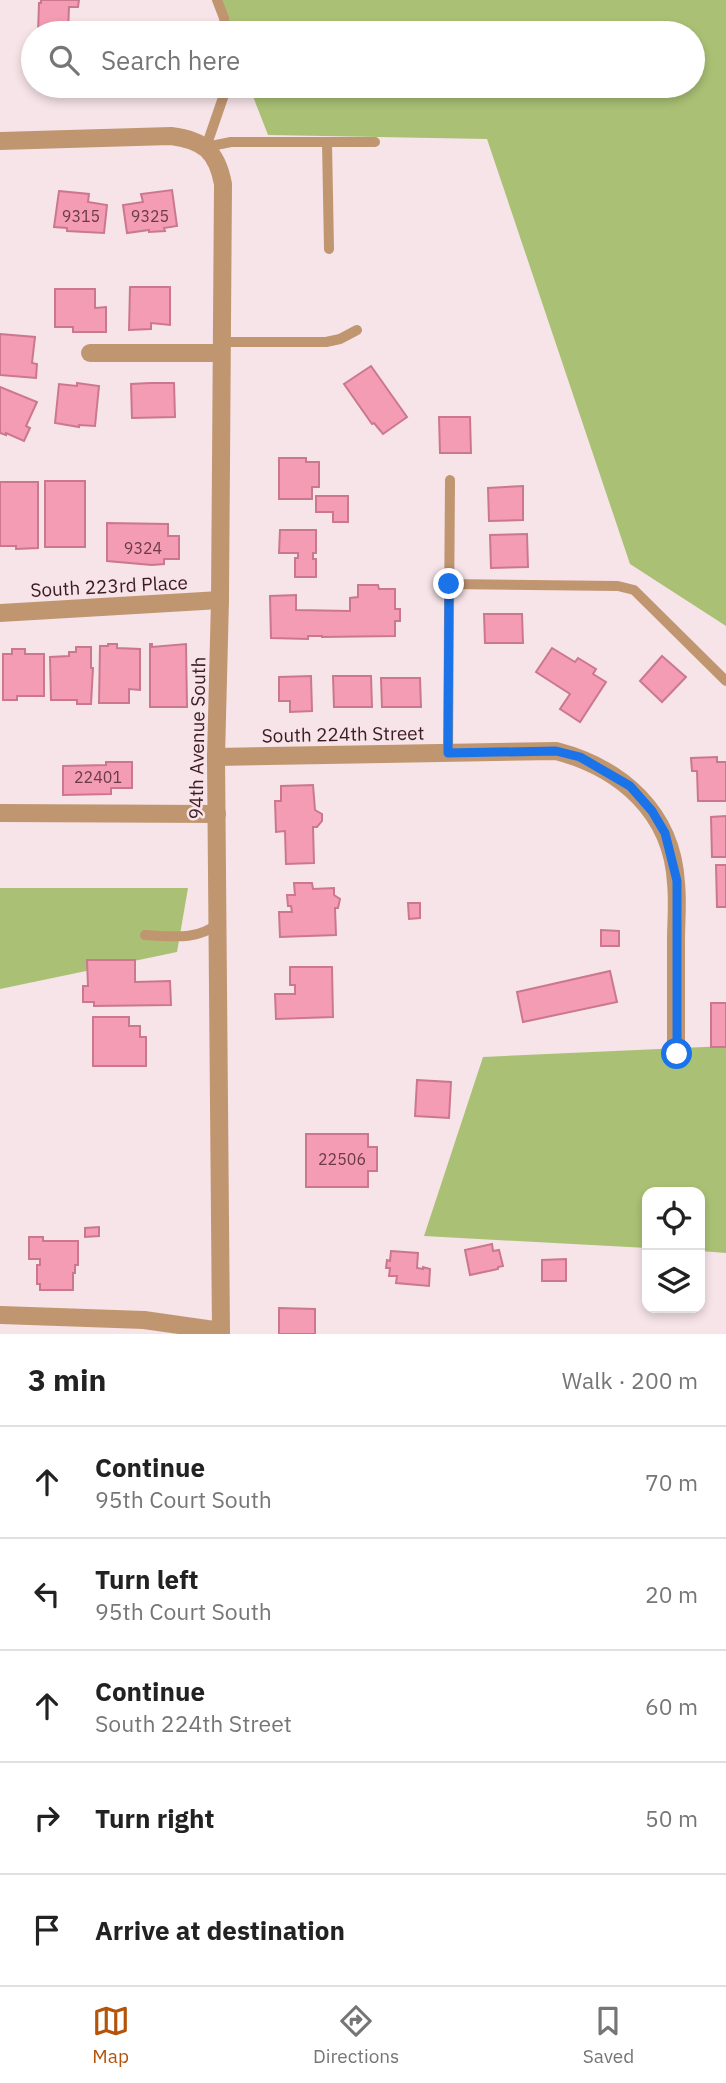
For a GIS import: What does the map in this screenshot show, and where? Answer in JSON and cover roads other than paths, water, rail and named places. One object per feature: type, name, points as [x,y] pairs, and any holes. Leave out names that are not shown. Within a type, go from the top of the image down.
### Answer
[{"type":"street","points":[[0,141],[171,136],[196,141],[206,147]]},
{"type":"street","name":"94th Avenue South","points":[[206,147],[217,162],[223,184],[216,757],[221,1333]]},
{"type":"street","points":[[90,353],[221,347]]},
{"type":"street","name":"South 223rd Place","points":[[0,613],[220,600]]},
{"type":"street","name":"South 224th Street","points":[[216,757],[556,751],[580,757],[630,786],[652,811],[665,833],[677,881],[677,1054]]},
{"type":"street","points":[[0,813],[216,814]]},
{"type":"street","points":[[1,1315],[144,1320],[221,1333]]},
{"type":"lane","points":[[217,0],[224,21]]},
{"type":"lane","points":[[206,147],[223,98]]},
{"type":"lane","points":[[206,147],[231,142],[375,142]]},
{"type":"lane","points":[[327,142],[329,249]]},
{"type":"lane","points":[[221,347],[326,342],[340,339],[357,330]]},
{"type":"lane","points":[[448,753],[450,480]]},
{"type":"lane","points":[[449,584],[618,586],[634,590],[726,681]]},
{"type":"lane","points":[[145,935],[192,936],[209,931],[218,924]]}]
